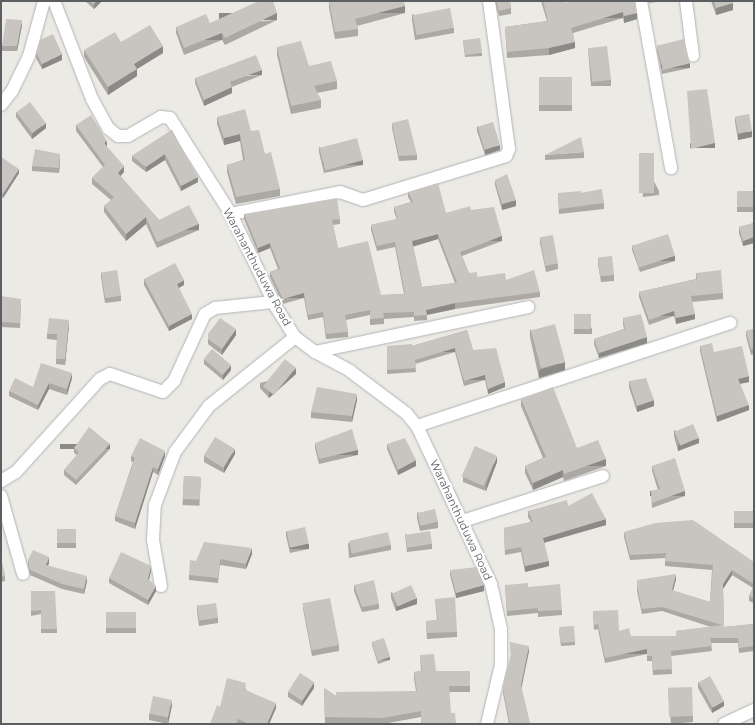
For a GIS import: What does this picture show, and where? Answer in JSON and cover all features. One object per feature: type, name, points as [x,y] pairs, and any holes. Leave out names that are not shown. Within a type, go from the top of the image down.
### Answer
[{"type":"street","points":[[1,105],[29,56],[44,1]]},
{"type":"street","name":"Warahanthuduwa Road","points":[[54,1],[92,99],[108,128],[118,136],[128,136],[161,117],[170,118],[231,214],[273,302],[294,336],[315,352],[350,371],[406,413],[417,426],[463,521],[491,584],[501,629],[501,665],[487,724]]},
{"type":"street","points":[[231,214],[340,192],[362,200],[506,156],[509,149],[489,1]]},
{"type":"street","points":[[641,1],[671,168]]},
{"type":"street","points":[[686,1],[693,56]]},
{"type":"street","points":[[1,481],[16,472],[100,379],[110,374],[163,392],[174,381],[205,314],[215,308],[273,302]]},
{"type":"street","points":[[315,352],[528,307]]},
{"type":"street","points":[[417,426],[731,323]]},
{"type":"street","points":[[161,586],[153,540],[155,505],[175,452],[209,406],[294,336]]},
{"type":"street","points":[[463,521],[603,476]]},
{"type":"street","points":[[1,496],[23,574]]},
{"type":"street","points":[[731,723],[754,710]]},
{"type":"building","points":[[259,1],[273,1],[277,13],[225,38],[222,33],[184,48],[176,27],[206,14],[210,23]]},
{"type":"building","points":[[329,1],[404,1],[405,6],[355,19],[358,29],[335,32]]},
{"type":"building","points":[[496,1],[510,1],[511,8],[499,11]]},
{"type":"building","points":[[543,1],[564,1],[565,3],[572,1],[635,1],[637,13],[624,16],[623,12],[571,28],[575,42],[549,48],[507,52],[505,27],[548,21]]},
{"type":"building","points":[[714,1],[732,1],[733,3],[716,8]]},
{"type":"building","points":[[450,8],[454,28],[417,35],[413,15]]},
{"type":"building","points":[[6,19],[22,20],[17,46],[2,46]]},
{"type":"building","points":[[150,25],[163,46],[134,64],[137,69],[108,87],[84,50],[115,32],[121,42]]},
{"type":"building","points":[[53,34],[62,54],[42,64],[36,52],[40,40]]},
{"type":"building","points":[[480,38],[482,53],[465,55],[463,40]]},
{"type":"building","points":[[684,39],[690,63],[663,70],[657,46]]},
{"type":"building","points":[[301,41],[309,66],[331,61],[337,81],[314,86],[321,100],[291,106],[277,47]]},
{"type":"building","points":[[607,46],[611,80],[592,82],[588,48]]},
{"type":"building","points":[[256,55],[262,70],[230,82],[232,87],[204,100],[195,78]]},
{"type":"building","points":[[539,77],[572,77],[572,105],[539,105]]},
{"type":"building","points":[[707,89],[715,143],[691,149],[687,91]]},
{"type":"building","points":[[30,102],[46,123],[32,133],[16,112]]},
{"type":"building","points":[[245,109],[251,131],[259,130],[265,154],[271,152],[280,189],[236,197],[227,165],[245,160],[240,134],[224,138],[217,117]]},
{"type":"building","points":[[749,114],[752,131],[738,133],[735,116]]},
{"type":"building","points":[[91,115],[107,141],[104,143],[124,166],[118,173],[159,220],[189,205],[199,224],[157,242],[146,217],[126,234],[104,206],[114,197],[92,178],[105,165],[76,125]]},
{"type":"building","points":[[408,119],[417,155],[399,156],[392,123]]},
{"type":"building","points":[[493,122],[500,145],[485,150],[478,127]]},
{"type":"building","points":[[172,130],[198,177],[181,186],[165,154],[146,167],[132,156]]},
{"type":"building","points":[[581,137],[584,152],[545,155]]},
{"type":"building","points":[[357,138],[363,160],[325,170],[319,148]]},
{"type":"building","points":[[35,149],[60,154],[59,168],[32,166]]},
{"type":"building","points":[[639,153],[654,153],[654,193],[639,193]]},
{"type":"building","points":[[1,157],[19,169],[3,194],[1,192]]},
{"type":"building","points":[[507,174],[516,200],[502,204],[495,180]]},
{"type":"building","points":[[438,183],[446,213],[470,206],[471,210],[494,207],[502,236],[460,252],[469,273],[477,272],[477,277],[505,273],[506,280],[534,270],[540,292],[455,303],[426,310],[427,315],[414,316],[414,312],[383,313],[384,318],[370,319],[370,310],[345,315],[348,332],[326,334],[323,312],[308,315],[304,293],[283,299],[270,272],[280,269],[270,243],[258,248],[244,214],[337,198],[340,219],[332,220],[338,248],[368,241],[381,295],[405,294],[395,242],[377,246],[371,225],[398,219],[394,207],[413,202],[408,192]],"holes":[[[438,234],[457,283],[422,287],[412,241]]]},
{"type":"building","points":[[602,189],[604,203],[559,209],[558,193],[581,191],[581,193]]},
{"type":"building","points":[[737,191],[754,191],[754,207],[737,207]]},
{"type":"building","points":[[754,223],[754,237],[743,241],[739,227]]},
{"type":"building","points":[[668,234],[675,256],[639,268],[632,246]]},
{"type":"building","points":[[553,235],[558,264],[545,266],[540,237]]},
{"type":"building","points":[[612,256],[614,275],[600,276],[598,257]]},
{"type":"building","points":[[175,263],[184,280],[177,284],[192,314],[169,326],[144,279]]},
{"type":"building","points":[[117,270],[121,296],[105,298],[101,273]]},
{"type":"building","points":[[721,270],[723,293],[691,296],[695,314],[676,318],[674,311],[649,320],[639,292],[697,279],[696,273]]},
{"type":"building","points":[[1,296],[21,299],[20,323],[1,322]]},
{"type":"building","points":[[574,314],[591,314],[591,329],[574,329]]},
{"type":"building","points":[[641,314],[647,337],[599,353],[594,339],[625,329],[623,318]]},
{"type":"building","points":[[49,318],[69,320],[65,359],[56,359],[57,334],[47,334]]},
{"type":"building","points":[[220,318],[236,329],[222,349],[208,339],[208,334]]},
{"type":"building","points":[[555,324],[565,362],[541,368],[531,330]]},
{"type":"building","points":[[754,329],[754,349],[751,349],[746,331]]},
{"type":"building","points":[[467,330],[473,350],[496,348],[505,382],[488,389],[485,375],[464,381],[455,348],[415,360],[416,368],[387,370],[387,346],[412,344],[412,346]]},
{"type":"building","points":[[712,343],[714,352],[742,346],[749,376],[738,379],[749,405],[717,416],[700,346]]},
{"type":"building","points":[[212,349],[231,365],[223,375],[204,359]]},
{"type":"building","points":[[285,359],[296,368],[274,395],[263,386]]},
{"type":"building","points":[[41,363],[72,373],[67,389],[49,383],[38,405],[9,391],[15,378],[33,387]]},
{"type":"building","points":[[646,378],[654,400],[637,406],[629,381]]},
{"type":"building","points":[[317,387],[357,394],[352,416],[311,412]]},
{"type":"building","points":[[553,387],[577,448],[598,440],[606,459],[564,474],[563,470],[533,483],[525,466],[546,457],[521,399]]},
{"type":"building","points":[[693,424],[699,438],[680,446],[675,432]]},
{"type":"building","points":[[89,427],[110,444],[76,480],[64,470],[79,452],[74,448]]},
{"type":"building","points":[[352,429],[358,450],[319,459],[315,443]]},
{"type":"building","points":[[215,437],[235,449],[223,468],[204,456]]},
{"type":"building","points":[[140,438],[165,451],[158,469],[153,467],[135,523],[115,516],[135,458],[131,456]]},
{"type":"building","points":[[405,438],[416,460],[398,470],[387,444]]},
{"type":"building","points":[[475,446],[497,456],[484,486],[462,476]]},
{"type":"building","points":[[675,458],[685,491],[652,503],[651,491],[660,489],[652,466]]},
{"type":"building","points":[[184,476],[201,477],[200,500],[183,499]]},
{"type":"building","points":[[592,493],[606,519],[543,538],[549,561],[525,566],[521,547],[505,550],[504,528],[533,522],[528,511],[567,500],[568,506]]},
{"type":"building","points":[[435,509],[438,522],[420,526],[417,513]]},
{"type":"building","points":[[734,511],[754,511],[754,523],[734,523]]},
{"type":"building","points":[[693,520],[754,562],[754,584],[732,570],[723,584],[724,627],[754,624],[754,646],[739,648],[738,638],[710,638],[712,646],[671,651],[672,669],[653,670],[652,656],[647,656],[647,649],[605,658],[598,624],[594,625],[593,611],[618,610],[619,631],[629,628],[631,636],[676,636],[676,631],[722,625],[662,607],[642,609],[637,580],[676,574],[672,590],[710,602],[713,565],[665,561],[666,553],[630,555],[624,532],[655,523]]},
{"type":"building","points":[[305,527],[309,544],[290,548],[286,531]]},
{"type":"building","points":[[57,529],[76,529],[76,543],[57,543]]},
{"type":"building","points":[[430,531],[432,544],[407,548],[405,535]]},
{"type":"building","points":[[388,532],[391,545],[352,554],[349,541]]},
{"type":"building","points":[[204,542],[252,548],[246,564],[220,559],[218,578],[189,575],[190,560],[196,561]]},
{"type":"building","points":[[33,550],[49,557],[46,565],[87,576],[84,589],[62,584],[30,570],[28,560]]},
{"type":"building","points":[[121,552],[151,566],[148,579],[156,586],[148,600],[109,578]]},
{"type":"building","points":[[1,559],[5,576],[1,577]]},
{"type":"building","points":[[477,567],[484,585],[456,593],[450,570]]},
{"type":"building","points":[[374,580],[379,604],[362,607],[354,585]]},
{"type":"building","points":[[528,583],[528,587],[560,584],[562,610],[538,611],[538,608],[507,611],[505,585]]},
{"type":"building","points":[[411,585],[417,598],[398,607],[392,594]]},
{"type":"building","points":[[754,586],[754,598],[749,596]]},
{"type":"building","points":[[31,591],[55,591],[57,629],[41,629],[41,610],[31,611]]},
{"type":"building","points":[[455,597],[457,632],[427,633],[426,621],[438,620],[435,599]]},
{"type":"building","points":[[330,598],[339,645],[312,650],[303,603]]},
{"type":"building","points":[[216,603],[218,618],[199,620],[197,606]]},
{"type":"building","points":[[106,612],[136,612],[136,628],[106,628]]},
{"type":"building","points":[[574,626],[575,642],[560,643],[559,627]]},
{"type":"building","points":[[384,638],[390,657],[378,661],[372,642]]},
{"type":"building","points":[[510,642],[529,646],[521,685],[530,724],[510,724],[503,689],[511,654]]},
{"type":"building","points":[[434,654],[436,671],[470,671],[470,686],[449,686],[451,713],[455,713],[456,724],[421,724],[421,711],[383,718],[325,717],[324,688],[336,696],[336,692],[417,691],[414,672],[422,671],[420,655]]},
{"type":"building","points":[[300,673],[314,682],[302,701],[288,691]]},
{"type":"building","points":[[710,676],[724,701],[713,708],[699,682]]},
{"type":"building","points":[[227,678],[246,683],[245,690],[276,703],[267,724],[249,724],[238,719],[236,724],[210,724],[217,705],[220,707]]},
{"type":"building","points":[[692,687],[693,716],[669,717],[668,688]]},
{"type":"building","points":[[153,696],[172,700],[168,718],[149,714]]}]
